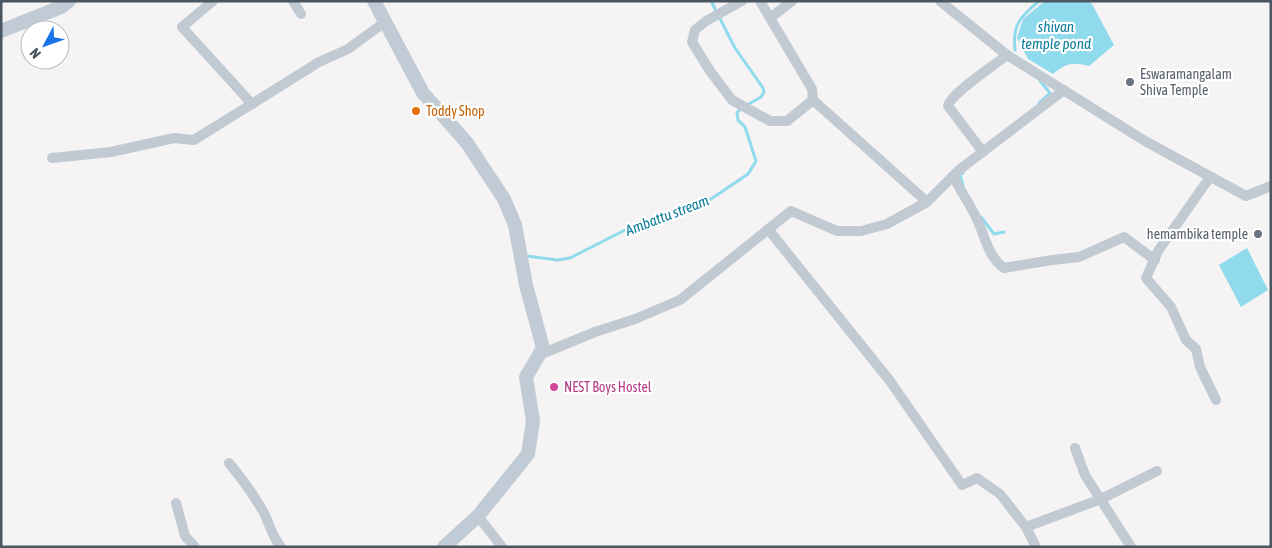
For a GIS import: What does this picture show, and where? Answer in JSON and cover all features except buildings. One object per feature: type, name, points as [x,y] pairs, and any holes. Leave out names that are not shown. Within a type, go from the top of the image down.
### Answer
[{"type":"street","points":[[1,31],[61,7],[69,1]]},
{"type":"street","points":[[213,1],[182,27],[252,104]]},
{"type":"street","points":[[293,1],[301,14]]},
{"type":"street","points":[[374,1],[422,93],[467,143],[504,199],[515,225],[526,285],[543,348],[526,377],[532,421],[528,454],[478,516],[444,547]]},
{"type":"street","points":[[742,1],[695,30],[692,42],[710,71],[732,100],[770,121],[786,121],[813,100]]},
{"type":"street","points":[[760,1],[812,90],[813,100],[927,202]]},
{"type":"street","points":[[770,18],[792,1]]},
{"type":"street","points":[[940,1],[1007,56],[1145,141],[1246,196],[1271,186]]},
{"type":"street","points":[[52,158],[110,152],[174,138],[194,140],[320,62],[348,49],[385,22]]},
{"type":"street","points":[[983,152],[948,106],[949,101],[1007,56]]},
{"type":"street","points":[[538,355],[680,300],[791,210],[837,231],[861,231],[887,224],[927,202],[952,176],[1064,90]]},
{"type":"street","points":[[952,176],[977,218],[992,256],[1004,268],[1079,257],[1124,237],[1155,260]]},
{"type":"street","points":[[1210,176],[1158,251],[1146,278],[1171,307],[1186,340],[1196,349],[1200,367],[1216,400]]},
{"type":"street","points":[[768,229],[890,381],[962,485],[977,478],[1000,494],[1026,527],[1036,547]]},
{"type":"street","points":[[1074,448],[1085,475],[1131,547]]},
{"type":"street","points":[[229,463],[249,487],[281,547]]},
{"type":"street","points":[[1026,527],[1101,499],[1157,471]]},
{"type":"street","points":[[176,503],[184,536],[195,547]]},
{"type":"street","points":[[478,516],[502,547]]},
{"type":"water","name":"shivan temple pond","points":[[1045,1],[1087,1],[1092,4],[1114,45],[1089,66],[1070,64],[1053,74],[1028,59],[1017,38],[1023,19]]},
{"type":"water","points":[[1247,248],[1268,290],[1241,307],[1219,265]]},
{"type":"waterway","name":"Ambattu stream","points":[[711,1],[735,48],[763,88],[764,92],[761,97],[747,105]]},
{"type":"waterway","points":[[1015,50],[1016,28],[1022,17],[1039,1]]},
{"type":"waterway","points":[[1039,103],[1050,93],[1040,81]]},
{"type":"waterway","name":"Ambattu stream","points":[[527,256],[557,260],[570,258],[635,225],[688,206],[705,203],[748,174],[756,161],[745,127],[738,120],[737,113],[741,108]]},
{"type":"waterway","points":[[963,173],[960,175],[963,185]]},
{"type":"waterway","points":[[981,217],[994,234],[1004,232]]},
{"type":"place","name":"Eswaramangalam Shiva Temple","points":[[1130,82]]},
{"type":"place","name":"Toddy Shop","points":[[416,111]]},
{"type":"place","name":"hemambika temple","points":[[1258,234]]},
{"type":"place","name":"NEST Boys Hostel","points":[[554,387]]}]
